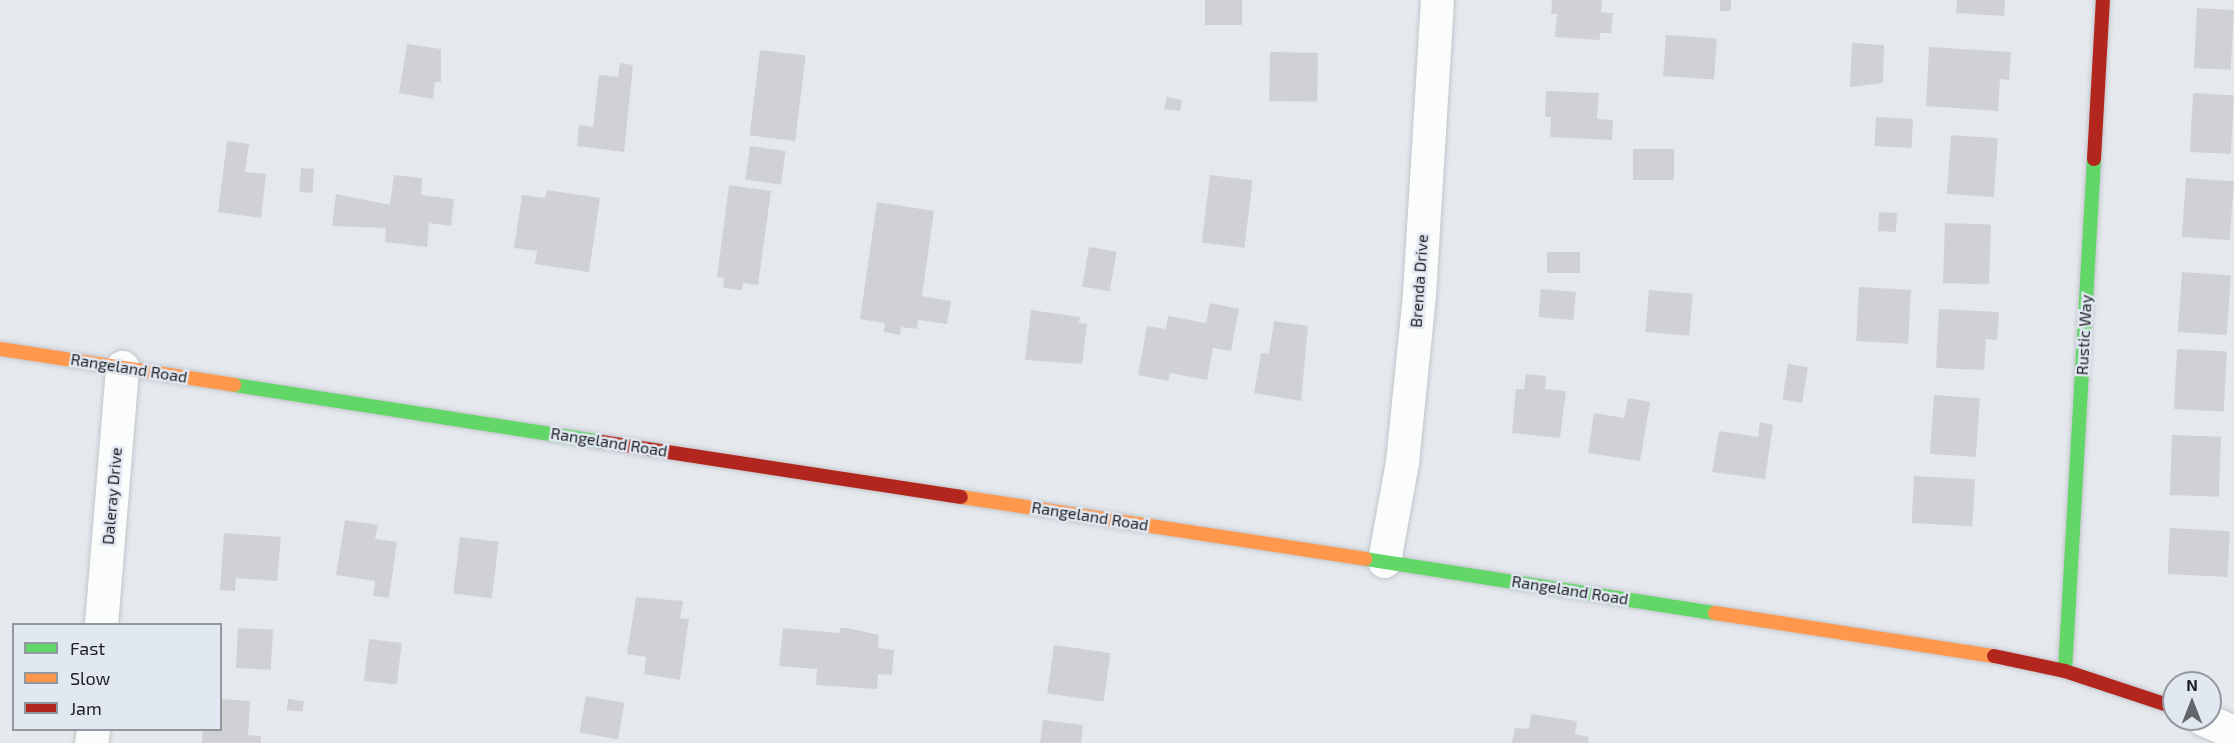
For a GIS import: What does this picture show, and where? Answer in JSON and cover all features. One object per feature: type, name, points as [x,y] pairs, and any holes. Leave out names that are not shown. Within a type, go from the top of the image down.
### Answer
[{"type":"street","name":"Brenda Drive","points":[[1384,561],[1402,462],[1418,305],[1437,0]]},
{"type":"street","name":"Rustic Way","points":[[2065,671],[2103,0]]},
{"type":"street","name":"Rangeland Road","points":[[0,349],[1384,561],[2065,671],[2162,703]]},
{"type":"street","name":"Daleray Drive","points":[[101,623],[122,367]]},
{"type":"building","points":[[1205,0],[1242,0],[1242,25],[1205,25]]},
{"type":"building","points":[[1552,0],[1602,0],[1601,12],[1613,13],[1611,33],[1600,33],[1600,40],[1555,37],[1557,14],[1551,14]]},
{"type":"building","points":[[1720,0],[1731,0],[1731,11],[1720,11]]},
{"type":"building","points":[[1957,0],[2005,0],[2004,16],[1956,13]]},
{"type":"building","points":[[2197,8],[2234,10],[2231,70],[2194,68]]},
{"type":"building","points":[[1666,35],[1717,39],[1714,79],[1663,76]]},
{"type":"building","points":[[1852,43],[1884,45],[1883,83],[1850,87]]},
{"type":"building","points":[[407,44],[441,49],[441,82],[435,82],[433,99],[399,93]]},
{"type":"building","points":[[1929,47],[2011,52],[2009,80],[2000,79],[1998,111],[1926,106]]},
{"type":"building","points":[[760,50],[806,56],[795,141],[750,135]]},
{"type":"building","points":[[1270,52],[1318,53],[1317,102],[1269,101]]},
{"type":"building","points":[[620,63],[633,65],[624,152],[577,146],[579,125],[593,127],[599,75],[618,77]]},
{"type":"building","points":[[1546,91],[1599,93],[1597,119],[1613,120],[1612,140],[1550,137],[1551,117],[1545,117]]},
{"type":"building","points":[[2193,93],[2234,95],[2231,154],[2190,152]]},
{"type":"building","points":[[1167,97],[1182,100],[1180,111],[1164,109]]},
{"type":"building","points":[[1876,117],[1913,119],[1911,148],[1874,146]]},
{"type":"building","points":[[1951,135],[1998,138],[1994,197],[1947,194]]},
{"type":"building","points":[[227,141],[249,144],[245,172],[266,174],[261,218],[218,212]]},
{"type":"building","points":[[750,146],[786,151],[781,185],[745,180]]},
{"type":"building","points":[[1633,149],[1674,149],[1674,180],[1633,180]]},
{"type":"building","points":[[301,168],[314,169],[312,193],[299,192]]},
{"type":"building","points":[[394,175],[422,178],[421,195],[454,199],[451,226],[429,223],[427,247],[385,242],[386,228],[332,226],[336,194],[390,205]]},
{"type":"building","points":[[1210,175],[1253,180],[1244,248],[1202,242]]},
{"type":"building","points":[[2186,178],[2234,181],[2230,240],[2182,237]]},
{"type":"building","points":[[729,185],[771,191],[758,285],[743,283],[742,290],[723,288],[724,278],[717,277]]},
{"type":"building","points":[[547,190],[600,198],[589,272],[535,264],[537,251],[514,248],[522,195],[545,198]]},
{"type":"building","points":[[877,202],[934,211],[922,296],[951,301],[947,324],[918,320],[917,329],[901,327],[900,335],[884,332],[885,323],[860,319]]},
{"type":"building","points":[[1879,212],[1897,213],[1896,232],[1878,231]]},
{"type":"building","points":[[1945,223],[1991,225],[1989,285],[1943,283]]},
{"type":"building","points":[[1089,247],[1117,252],[1110,291],[1082,286]]},
{"type":"building","points":[[1547,252],[1580,252],[1580,273],[1547,273]]},
{"type":"building","points":[[2182,272],[2231,275],[2227,335],[2178,332]]},
{"type":"building","points":[[1859,287],[1911,290],[1908,344],[1856,341]]},
{"type":"building","points":[[1541,289],[1576,292],[1573,320],[1539,317]]},
{"type":"building","points":[[1649,290],[1693,294],[1689,336],[1645,332]]},
{"type":"building","points":[[1210,303],[1239,309],[1231,351],[1213,348],[1207,380],[1170,373],[1168,381],[1138,375],[1147,326],[1166,329],[1168,316],[1206,323]]},
{"type":"building","points":[[1939,309],[1999,312],[1997,340],[1986,339],[1984,370],[1936,368]]},
{"type":"building","points":[[1031,310],[1080,317],[1079,323],[1087,324],[1082,364],[1025,360]]},
{"type":"building","points":[[1274,321],[1308,326],[1301,401],[1254,393],[1261,353],[1269,354]]},
{"type":"building","points":[[2177,349],[2227,352],[2224,412],[2174,409]]},
{"type":"building","points":[[1788,364],[1808,367],[1802,403],[1782,400]]},
{"type":"building","points":[[1526,374],[1546,376],[1545,389],[1566,391],[1560,438],[1512,433],[1516,389],[1524,389]]},
{"type":"building","points":[[1934,395],[1980,398],[1976,457],[1930,454]]},
{"type":"building","points":[[1628,398],[1650,402],[1640,461],[1588,453],[1594,413],[1624,418]]},
{"type":"building","points":[[1760,422],[1773,425],[1765,479],[1712,472],[1719,431],[1758,437]]},
{"type":"building","points":[[2172,435],[2221,437],[2219,497],[2170,495]]},
{"type":"building","points":[[1914,476],[1975,479],[1972,526],[1912,523]]},
{"type":"building","points":[[345,520],[378,525],[375,539],[397,542],[389,598],[373,596],[375,581],[336,575]]},
{"type":"building","points":[[2170,528],[2230,531],[2228,577],[2168,574]]},
{"type":"building","points":[[224,533],[281,537],[277,581],[236,578],[235,591],[220,590]]},
{"type":"building","points":[[460,537],[499,542],[492,598],[453,594]]},
{"type":"building","points":[[636,597],[683,601],[680,618],[689,619],[680,680],[644,674],[646,657],[627,654]]},
{"type":"building","points":[[238,628],[273,630],[271,670],[236,668]]},
{"type":"building","points":[[783,628],[840,633],[840,628],[847,628],[879,635],[878,648],[894,650],[892,675],[878,674],[877,689],[816,685],[817,669],[779,666]]},
{"type":"building","points":[[369,639],[402,643],[397,685],[364,681]]},
{"type":"building","points":[[1054,645],[1110,653],[1104,701],[1047,694]]},
{"type":"building","points":[[586,696],[624,703],[618,739],[580,732]]},
{"type":"building","points":[[222,699],[250,701],[248,735],[261,736],[261,743],[202,743],[203,731],[222,731]]},
{"type":"building","points":[[288,699],[304,701],[303,712],[287,710]]},
{"type":"building","points":[[1531,714],[1577,721],[1575,734],[1589,737],[1588,743],[1512,743],[1515,728],[1529,729]]},
{"type":"building","points":[[1043,720],[1083,725],[1081,743],[1040,743]]},
{"type":"traffic: fast","points":[[2065,671],[2094,159]]},
{"type":"traffic: fast","points":[[234,385],[602,442]]},
{"type":"traffic: fast","points":[[1365,559],[1715,613]]},
{"type":"traffic: slow","points":[[0,349],[234,385]]},
{"type":"traffic: slow","points":[[961,497],[1365,559]]},
{"type":"traffic: slow","points":[[1715,613],[1994,656]]},
{"type":"traffic: jam","points":[[2094,159],[2103,0]]},
{"type":"traffic: jam","points":[[602,442],[961,497]]},
{"type":"traffic: jam","points":[[1994,656],[2065,671],[2162,703]]}]
